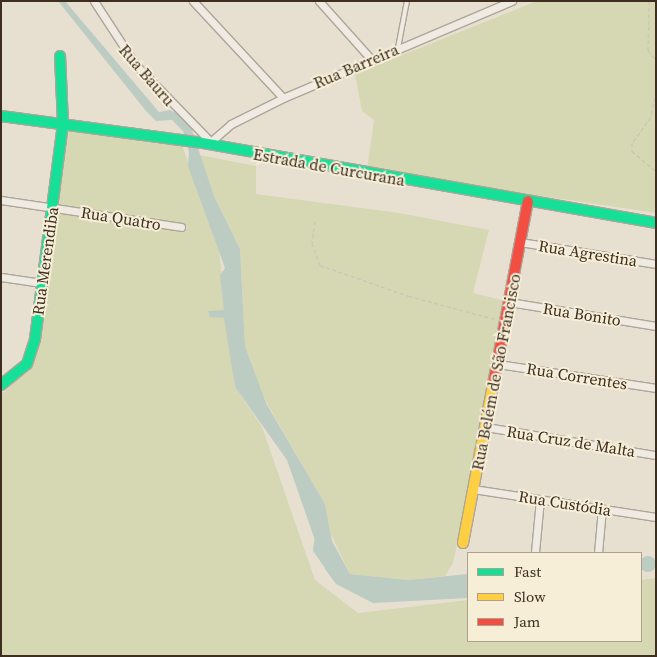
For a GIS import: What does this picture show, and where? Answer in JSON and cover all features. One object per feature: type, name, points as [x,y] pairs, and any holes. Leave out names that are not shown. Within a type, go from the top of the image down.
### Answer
[{"type":"street","name":"Rua Bauru","points":[[94,1],[134,64],[209,143]]},
{"type":"street","points":[[193,1],[283,98]]},
{"type":"street","points":[[319,1],[372,60]]},
{"type":"street","name":"Rua Barreira","points":[[209,143],[231,124],[283,98],[512,1]]},
{"type":"street","name":"Rua Merendiba","points":[[1,384],[20,372],[30,358],[53,207],[63,124],[60,56]]},
{"type":"street","name":"Estrada de Curcurana","points":[[1,116],[209,143],[656,223]]},
{"type":"street","name":"Rua Quatro","points":[[1,200],[182,227]]},
{"type":"street","name":"Rua Belém de São Francisco","points":[[463,543],[528,201]]},
{"type":"street","name":"Rua Agrestina","points":[[520,242],[656,264]]},
{"type":"street","points":[[1,277],[42,284]]},
{"type":"street","name":"Rua Bonito","points":[[509,302],[656,326]]},
{"type":"street","name":"Rua Correntes","points":[[498,364],[656,388]]},
{"type":"street","name":"Rua Cruz de Malta","points":[[486,427],[656,456]]},
{"type":"street","name":"Rua Custódia","points":[[473,489],[656,517]]},
{"type":"street","points":[[535,552],[540,498]]},
{"type":"street","points":[[598,552],[602,508]]},
{"type":"lane","points":[[398,48],[407,1]]},
{"type":"path","points":[[649,1],[648,50],[656,60]]},
{"type":"path","points":[[656,91],[651,117],[632,143],[632,151],[656,171]]},
{"type":"path","points":[[315,220],[312,243],[320,265],[409,296],[505,322]]},
{"type":"green space","points":[[537,1],[656,1],[656,213],[367,170],[374,120],[362,111],[355,74]]},
{"type":"green space","points":[[62,130],[182,145],[219,251],[235,387],[262,427],[315,580],[358,613],[467,600],[467,642],[642,642],[642,580],[656,578],[656,656],[1,656],[1,393],[5,392],[34,358]]},
{"type":"green space","points":[[194,154],[256,166],[256,194],[399,213],[489,230],[473,293],[509,302],[453,563],[445,576],[408,580],[350,574],[331,534],[325,504],[264,398],[245,346],[240,249]]},
{"type":"shaded area","points":[[58,1],[65,1],[159,112],[170,110],[182,116],[192,130],[214,196],[240,249],[245,346],[266,403],[325,504],[332,541],[350,574],[408,580],[467,574],[467,598],[373,603],[336,584],[325,569],[287,460],[235,387],[224,318],[210,317],[208,311],[224,310],[220,275],[225,268],[188,166],[189,152],[183,131],[172,120],[156,121]]},
{"type":"shaded area","points":[[645,556],[651,556],[656,561],[656,567],[651,572],[642,570],[642,558]]},
{"type":"waterway","points":[[319,535],[317,549],[326,562]]},
{"type":"traffic: fast","points":[[1,385],[27,364],[35,339],[63,124],[60,56]]},
{"type":"traffic: fast","points":[[1,116],[197,142],[656,223]]},
{"type":"traffic: slow","points":[[463,543],[494,379]]},
{"type":"traffic: jam","points":[[494,379],[528,201]]}]
